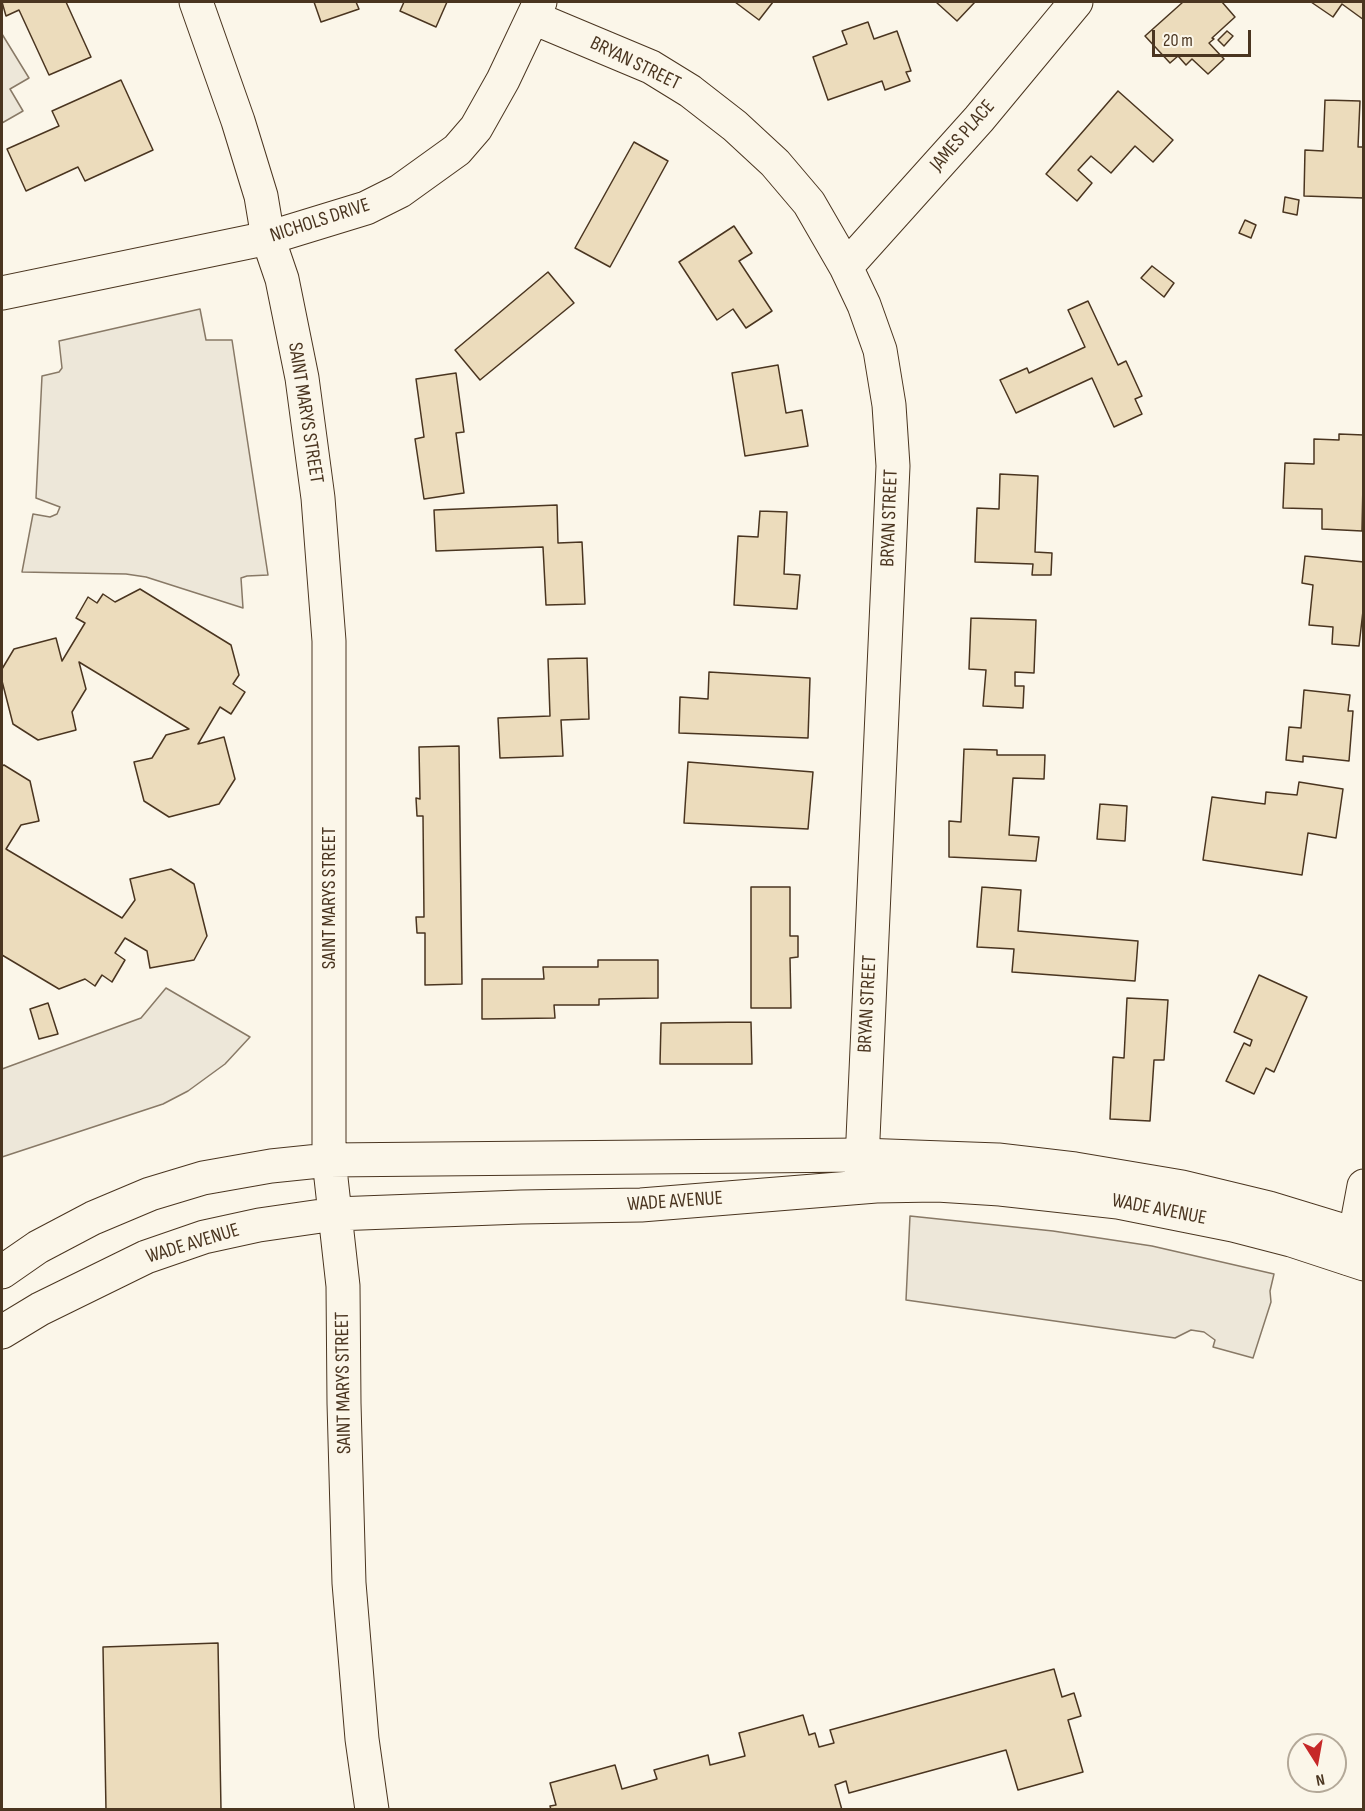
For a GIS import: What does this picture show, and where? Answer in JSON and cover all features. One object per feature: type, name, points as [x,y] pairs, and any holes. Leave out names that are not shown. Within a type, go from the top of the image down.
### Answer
[{"type":"main road","name":"SAINT MARYS STREET","points":[[196,2],[238,121],[261,196],[268,238],[282,279],[302,378],[318,498],[329,641],[329,1160],[343,1286],[349,1582],[362,1739],[372,1809]]},
{"type":"main road","name":"JAMES PLACE","points":[[846,267],[979,119],[1076,2]]},
{"type":"main road","name":"NICHOLS DRIVE","points":[[2,293],[268,238],[366,208],[400,191],[457,150],[476,128],[503,80],[537,10]]},
{"type":"main road","name":"BRYAN STREET","points":[[537,10],[651,67],[690,91],[735,126],[775,163],[809,204],[846,267],[864,305],[879,350],[889,405],[893,466],[861,1188]]},
{"type":"main road","name":"WADE AVENUE","points":[[2,1272],[38,1247],[84,1223],[150,1194],[203,1178],[271,1166],[329,1160],[861,1155],[1038,1163],[1182,1187],[1269,1208],[1357,1248]]},
{"type":"main road","name":"WADE AVENUE","points":[[2,1332],[50,1304],[146,1257],[204,1237],[259,1225],[335,1214],[641,1205],[861,1188],[937,1185],[1000,1189],[1118,1202],[1233,1225],[1291,1240],[1357,1248]]},
{"type":"main road","points":[[1357,1248],[1364,1186]]},
{"type":"shaded area","points":[[2,34],[29,78],[10,89],[23,111],[2,123]]},
{"type":"shaded area","points":[[200,309],[206,340],[232,340],[268,575],[241,578],[243,608],[146,577],[126,574],[22,572],[33,514],[50,517],[57,514],[60,507],[36,498],[42,376],[59,372],[62,368],[59,341]]},
{"type":"shaded area","points":[[166,988],[250,1037],[225,1064],[188,1091],[163,1104],[2,1157],[2,1069],[141,1018]]},
{"type":"shaded area","points":[[910,1216],[1053,1231],[1152,1246],[1274,1274],[1270,1291],[1271,1302],[1253,1358],[1213,1347],[1215,1340],[1204,1332],[1191,1330],[1175,1338],[906,1300]]},
{"type":"building","points":[[2,2],[66,2],[91,57],[49,75],[19,10],[6,16]]},
{"type":"building","points":[[314,2],[356,2],[359,9],[321,22]]},
{"type":"building","points":[[404,2],[447,2],[436,27],[400,11]]},
{"type":"building","points":[[735,2],[773,2],[759,20]]},
{"type":"building","points":[[936,2],[975,2],[957,21]]},
{"type":"building","points":[[1183,2],[1222,2],[1235,17],[1209,43],[1224,59],[1208,74],[1192,59],[1186,65],[1178,56],[1170,63],[1145,36]]},
{"type":"building","points":[[1311,2],[1364,2],[1364,20],[1342,4],[1333,17]]},
{"type":"building","points":[[868,22],[874,39],[897,31],[911,71],[906,72],[910,81],[885,90],[882,81],[828,100],[813,57],[847,44],[842,31]]},
{"type":"building","points":[[1227,31],[1233,36],[1224,46],[1218,40]]},
{"type":"building","points":[[121,80],[153,150],[85,181],[78,167],[26,191],[7,149],[59,126],[52,111]]},
{"type":"building","points":[[1118,91],[1173,140],[1153,162],[1135,146],[1111,173],[1091,156],[1078,170],[1092,183],[1077,201],[1046,174]]},
{"type":"building","points":[[1325,100],[1360,101],[1358,147],[1364,147],[1364,198],[1304,196],[1305,150],[1323,151]]},
{"type":"building","points":[[634,142],[668,161],[610,267],[575,248]]},
{"type":"building","points":[[1285,197],[1299,200],[1297,215],[1283,212]]},
{"type":"building","points":[[1245,220],[1256,225],[1251,238],[1239,233]]},
{"type":"building","points":[[734,226],[752,253],[739,261],[772,311],[746,328],[733,309],[717,320],[679,262]]},
{"type":"building","points":[[1152,266],[1174,283],[1164,297],[1141,278]]},
{"type":"building","points":[[548,272],[574,303],[480,380],[455,350]]},
{"type":"building","points":[[1088,301],[1118,365],[1126,361],[1142,396],[1135,399],[1142,414],[1114,427],[1092,378],[1016,413],[1000,380],[1027,368],[1029,373],[1085,347],[1068,310]]},
{"type":"building","points":[[778,365],[786,413],[802,410],[808,446],[745,456],[732,373]]},
{"type":"building","points":[[456,373],[464,432],[456,433],[464,493],[424,499],[415,439],[424,437],[416,379]]},
{"type":"building","points":[[1339,434],[1364,435],[1362,531],[1322,529],[1322,509],[1283,508],[1285,463],[1314,464],[1314,439],[1339,440]]},
{"type":"building","points":[[1000,474],[1038,476],[1035,552],[1052,553],[1051,575],[1032,575],[1033,564],[975,562],[977,508],[999,509]]},
{"type":"building","points":[[557,505],[558,543],[582,542],[585,604],[546,605],[543,547],[436,551],[434,510]]},
{"type":"building","points":[[760,511],[787,512],[784,574],[800,575],[797,609],[734,605],[738,536],[758,537]]},
{"type":"building","points":[[1305,556],[1364,562],[1364,602],[1359,646],[1332,644],[1333,627],[1309,625],[1313,585],[1302,583]]},
{"type":"building","points":[[140,589],[231,645],[239,675],[233,684],[245,692],[231,714],[220,707],[198,744],[224,737],[235,779],[219,804],[169,817],[144,801],[134,762],[152,758],[166,735],[189,729],[79,662],[86,689],[72,712],[76,730],[38,740],[13,724],[2,681],[2,669],[14,649],[56,638],[62,661],[85,623],[76,618],[88,597],[97,603],[103,594],[115,602]]},
{"type":"building","points":[[971,618],[1036,620],[1034,673],[1015,672],[1015,686],[1024,686],[1023,708],[983,706],[986,670],[969,669]]},
{"type":"building","points":[[587,658],[589,719],[561,720],[563,756],[500,758],[498,718],[550,716],[548,659]]},
{"type":"building","points":[[709,672],[810,678],[808,738],[679,733],[680,697],[708,699]]},
{"type":"building","points":[[1304,690],[1350,695],[1348,711],[1353,711],[1349,761],[1303,756],[1303,762],[1286,760],[1289,727],[1301,728]]},
{"type":"building","points":[[459,746],[462,984],[425,985],[425,933],[417,933],[416,917],[424,917],[423,816],[417,816],[416,798],[420,799],[419,747]]},
{"type":"building","points":[[964,749],[997,750],[997,755],[1045,755],[1044,779],[1013,778],[1009,835],[1039,837],[1036,861],[949,857],[949,821],[961,822]]},
{"type":"building","points":[[688,762],[813,772],[808,829],[684,823]]},
{"type":"building","points":[[4,765],[30,781],[39,821],[21,825],[6,849],[122,918],[135,900],[130,879],[171,869],[194,884],[207,936],[194,960],[150,968],[147,951],[125,938],[115,953],[125,960],[112,982],[102,975],[95,986],[85,979],[59,989],[2,955],[2,766]]},
{"type":"building","points":[[1299,782],[1343,789],[1336,838],[1308,833],[1302,875],[1203,860],[1212,797],[1265,804],[1266,792],[1297,795]]},
{"type":"building","points":[[1100,804],[1127,806],[1125,841],[1097,839]]},
{"type":"building","points":[[751,887],[790,887],[790,936],[798,936],[798,957],[790,958],[791,1008],[751,1008]]},
{"type":"building","points":[[982,887],[1021,890],[1018,931],[1138,941],[1135,981],[1012,972],[1014,949],[977,947]]},
{"type":"building","points":[[598,960],[658,960],[658,998],[599,999],[599,1005],[554,1005],[555,1018],[482,1019],[482,979],[544,979],[543,967],[598,967]]},
{"type":"building","points":[[1259,975],[1307,997],[1274,1072],[1266,1068],[1254,1094],[1226,1081],[1244,1043],[1250,1046],[1252,1040],[1234,1032]]},
{"type":"building","points":[[1127,998],[1168,1000],[1164,1060],[1154,1060],[1150,1121],[1110,1119],[1113,1057],[1124,1058]]},
{"type":"building","points":[[48,1003],[58,1034],[39,1039],[30,1009]]},
{"type":"building","points":[[751,1022],[752,1064],[660,1064],[661,1023]]},
{"type":"building","points":[[218,1643],[221,1810],[106,1810],[103,1647]]},
{"type":"building","points":[[1054,1669],[1062,1697],[1074,1693],[1081,1716],[1068,1720],[1083,1772],[1018,1790],[1006,1750],[849,1793],[846,1781],[835,1785],[842,1810],[551,1810],[550,1806],[556,1805],[550,1783],[615,1765],[622,1789],[657,1779],[654,1770],[708,1755],[710,1765],[745,1756],[739,1733],[803,1715],[809,1735],[815,1733],[819,1747],[834,1743],[830,1730]]}]
